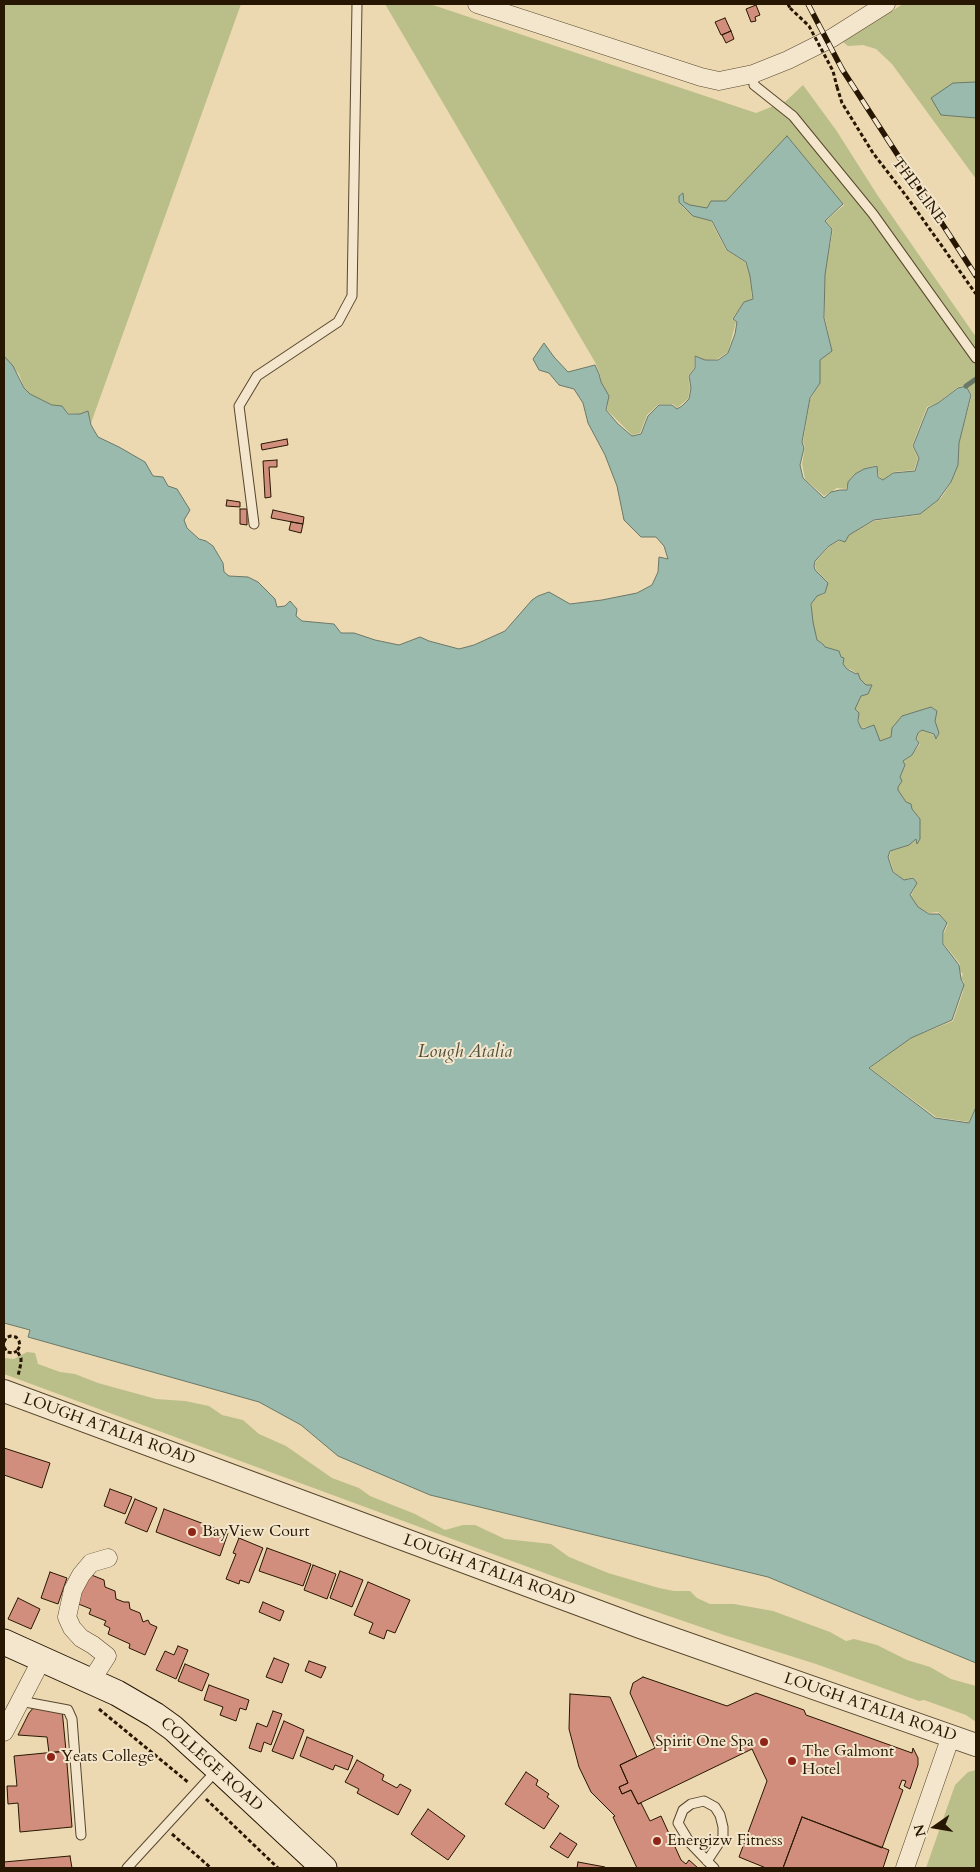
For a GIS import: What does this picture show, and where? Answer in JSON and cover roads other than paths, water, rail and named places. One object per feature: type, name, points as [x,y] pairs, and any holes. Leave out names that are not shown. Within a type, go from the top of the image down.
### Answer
[{"type":"main road","name":"COLLEGE ROAD","points":[[4,1642],[117,1693],[155,1715],[173,1728],[324,1868]]},
{"type":"street","points":[[477,4],[497,6],[701,77],[725,81],[753,74],[788,60],[816,46],[886,4]]},
{"type":"street","name":"LOUGH ATALIA ROAD","points":[[11,1385],[640,1627],[976,1746]]},
{"type":"street","points":[[91,1681],[107,1656],[94,1645],[80,1638],[72,1628],[67,1617],[73,1590],[81,1576],[91,1563],[108,1558]]},
{"type":"street","points":[[4,1732],[42,1659]]},
{"type":"street","points":[[906,1868],[952,1736]]},
{"type":"lane","points":[[254,524],[239,406],[256,376],[338,322],[352,296],[357,4]]},
{"type":"lane","points":[[753,74],[754,85],[793,116],[873,214],[976,358]]},
{"type":"lane","points":[[20,1701],[68,1710],[72,1719],[81,1835]]},
{"type":"lane","points":[[127,1868],[218,1769]]},
{"type":"lane","points":[[707,1861],[723,1838],[723,1827],[720,1815],[715,1807],[704,1801],[692,1804],[683,1810],[678,1823],[690,1843],[707,1861],[714,1868]]},
{"type":"water","points":[[976,82],[976,118],[941,115],[931,98],[953,83]]},
{"type":"water","name":"Lough Atalia","points":[[787,136],[843,204],[825,221],[832,229],[825,275],[824,318],[832,351],[820,360],[820,383],[810,398],[802,442],[804,448],[800,465],[803,478],[824,498],[831,492],[847,490],[848,482],[855,474],[864,469],[877,466],[878,477],[883,480],[893,473],[915,471],[919,458],[913,446],[928,408],[958,388],[966,386],[971,395],[959,443],[958,465],[951,482],[938,500],[920,514],[874,520],[849,535],[845,542],[839,540],[829,546],[815,561],[814,566],[815,570],[828,583],[825,593],[817,596],[811,604],[817,640],[825,647],[839,651],[841,657],[844,658],[843,664],[847,669],[856,674],[858,673],[860,679],[866,685],[872,685],[868,694],[861,696],[855,709],[859,713],[858,721],[861,728],[874,725],[880,741],[891,737],[892,728],[902,716],[931,707],[937,711],[935,721],[939,733],[936,739],[934,734],[922,730],[918,733],[916,739],[919,743],[912,755],[903,761],[905,765],[900,777],[902,781],[898,787],[906,802],[911,804],[912,809],[920,819],[920,839],[917,844],[916,839],[909,845],[890,851],[888,857],[893,872],[904,880],[913,878],[917,883],[910,895],[918,907],[929,914],[939,914],[947,923],[943,932],[943,944],[959,965],[964,985],[952,1020],[911,1038],[869,1068],[935,1118],[969,1123],[976,1107],[976,1663],[768,1577],[430,1495],[338,1456],[301,1425],[259,1402],[28,1337],[30,1330],[4,1323],[4,356],[13,366],[24,388],[30,394],[52,405],[62,406],[68,414],[80,414],[88,411],[91,425],[98,437],[145,462],[153,476],[163,477],[168,486],[177,489],[190,510],[184,520],[187,528],[199,539],[213,546],[223,563],[224,572],[229,576],[248,577],[258,582],[275,599],[277,607],[285,606],[290,601],[297,609],[296,616],[302,621],[334,624],[341,633],[354,633],[399,645],[420,637],[459,649],[474,645],[505,631],[532,600],[538,596],[549,592],[570,604],[637,593],[652,585],[658,572],[659,557],[668,559],[664,546],[656,537],[641,537],[624,520],[617,486],[605,455],[588,423],[583,403],[574,389],[559,385],[549,373],[539,370],[533,359],[544,343],[568,372],[595,365],[601,382],[609,396],[606,410],[632,436],[641,434],[648,416],[659,405],[672,405],[677,409],[682,406],[689,399],[691,388],[689,376],[695,368],[695,356],[705,360],[718,360],[728,353],[737,322],[733,319],[744,302],[753,299],[746,262],[727,250],[712,221],[693,216],[679,202],[679,196],[683,193],[684,202],[707,208],[711,201],[726,201]]},
{"type":"waterway","points":[[966,386],[976,379]]},
{"type":"railway","points":[[808,4],[842,69],[976,276]]},
{"type":"place","name":"BayView Court","points":[[192,1532]]},
{"type":"place","name":"Spirit One Spa","points":[[764,1742]]},
{"type":"place","name":"Yeats College","points":[[51,1757]]},
{"type":"place","name":"The Galmont Hotel","points":[[792,1761]]},
{"type":"place","name":"Energizw Fitness","points":[[657,1841]]}]
